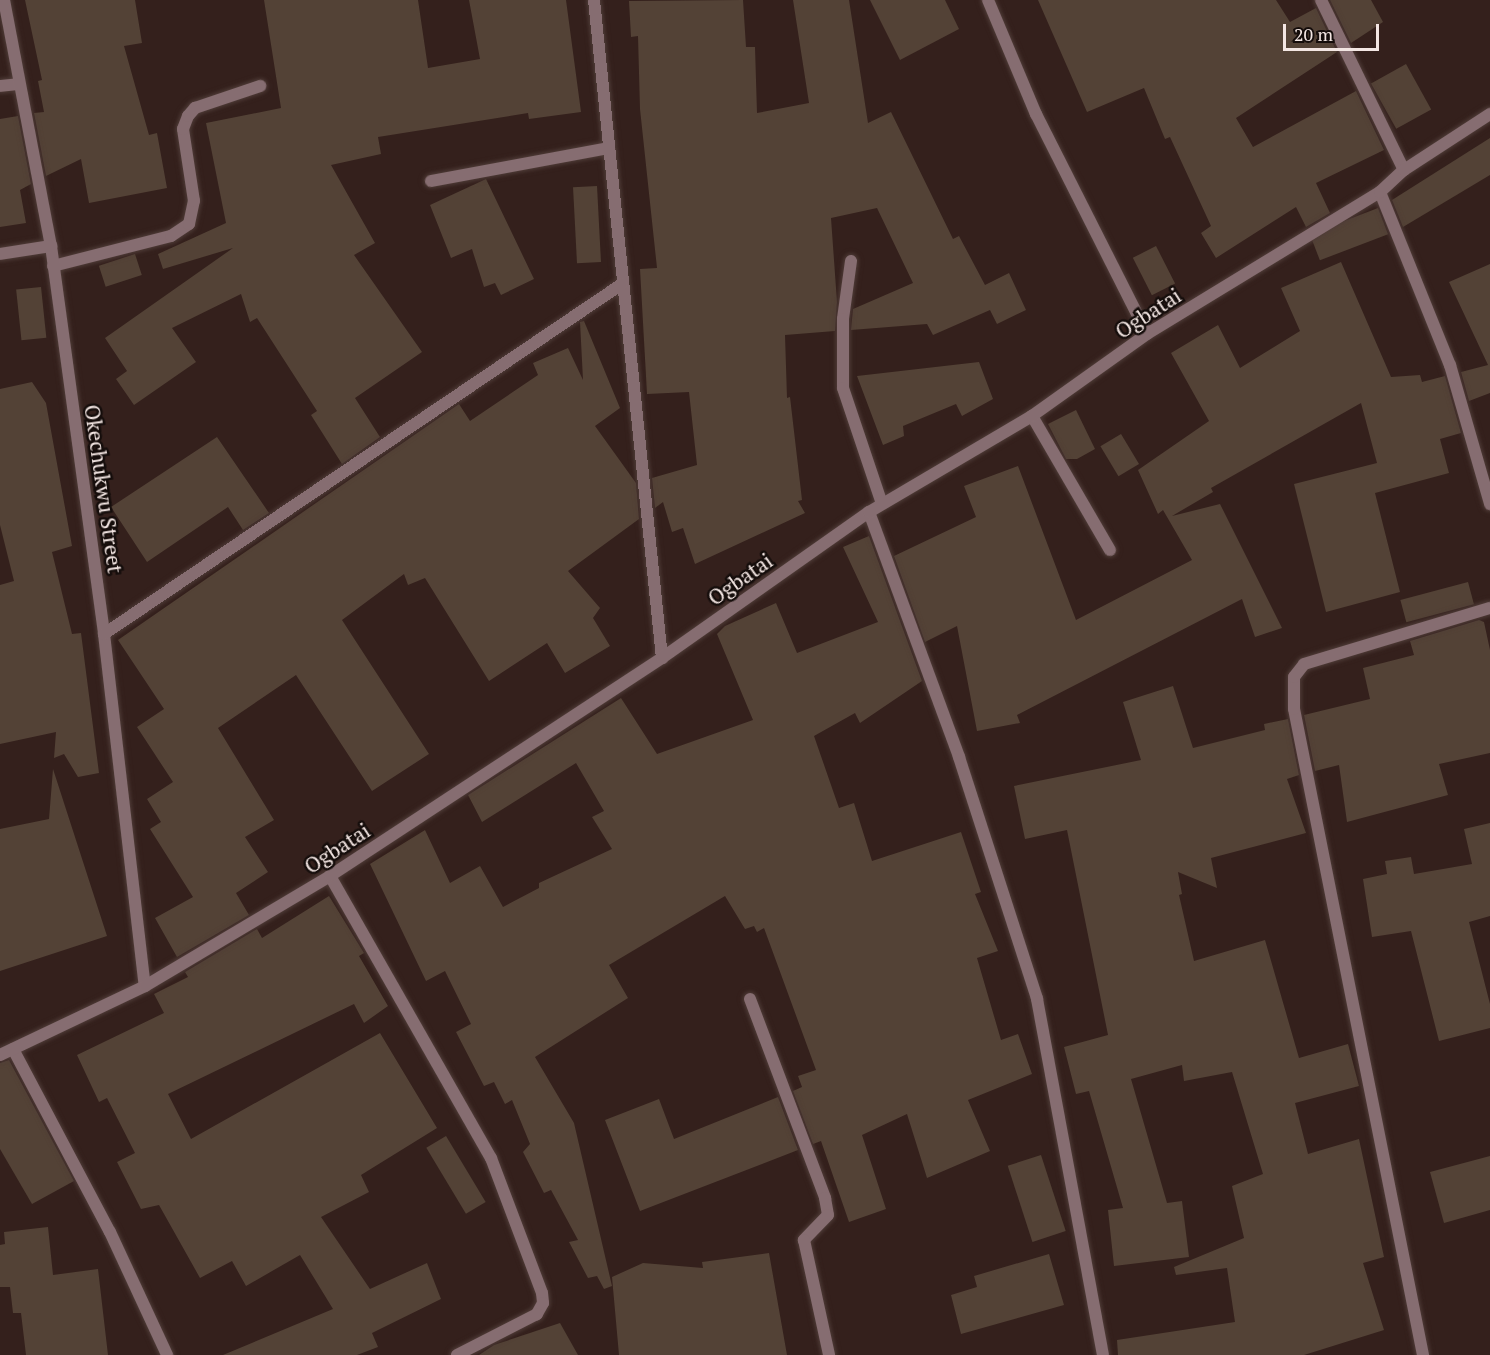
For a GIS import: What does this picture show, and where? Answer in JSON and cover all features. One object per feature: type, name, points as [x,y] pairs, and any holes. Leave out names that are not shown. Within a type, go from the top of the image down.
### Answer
[{"type":"street","name":"Okechukwu Street","points":[[4,0],[51,246],[104,633],[145,986]]},
{"type":"street","points":[[594,0],[662,658]]},
{"type":"street","points":[[988,0],[1036,114],[1148,334]]},
{"type":"street","points":[[1321,0],[1404,170]]},
{"type":"street","points":[[0,86],[20,84]]},
{"type":"street","points":[[53,266],[171,236],[189,224],[194,201],[183,129],[188,116],[195,108],[260,86]]},
{"type":"street","name":"Ogbatai","points":[[0,1055],[145,986],[330,876],[662,658],[869,512],[1032,416],[1148,334],[1380,192],[1404,170],[1490,114]]},
{"type":"street","points":[[431,181],[609,148]]},
{"type":"street","points":[[1380,192],[1450,365],[1490,504]]},
{"type":"street","points":[[0,255],[51,246]]},
{"type":"street","points":[[851,261],[843,319],[843,388],[882,504]]},
{"type":"street","points":[[104,633],[622,284]]},
{"type":"street","points":[[1032,416],[1110,550]]},
{"type":"street","points":[[869,512],[959,757],[1037,999],[1103,1355]]},
{"type":"street","points":[[1424,1355],[1294,709],[1294,677],[1304,664],[1490,608]]},
{"type":"street","points":[[330,876],[491,1158],[542,1293],[543,1304],[537,1314],[457,1355]]},
{"type":"street","points":[[750,999],[825,1198],[828,1215],[804,1240],[829,1355]]},
{"type":"street","points":[[13,1049],[110,1232],[167,1355]]},
{"type":"building","points":[[25,0],[135,0],[142,43],[124,46],[149,135],[157,133],[167,188],[89,203],[81,159],[46,176],[34,113],[44,112],[38,81],[42,80]]},
{"type":"building","points":[[264,0],[418,0],[428,68],[480,59],[469,0],[566,0],[581,112],[529,119],[528,113],[378,137],[381,154],[331,165],[375,243],[354,255],[422,352],[355,398],[380,437],[342,464],[311,415],[317,411],[257,318],[250,322],[241,294],[172,328],[196,362],[134,405],[116,379],[127,371],[105,338],[233,248],[163,269],[158,254],[226,223],[206,123],[281,108]]},
{"type":"building","points":[[743,0],[746,47],[755,47],[757,113],[809,103],[793,0],[849,0],[868,123],[891,112],[953,239],[959,236],[985,285],[1009,273],[1026,310],[997,324],[990,310],[933,335],[927,324],[851,330],[853,309],[913,283],[877,208],[831,218],[837,302],[835,331],[785,335],[787,398],[790,397],[802,500],[798,501],[805,513],[695,564],[683,528],[672,532],[663,502],[655,508],[652,478],[697,465],[689,392],[647,394],[640,269],[657,268],[640,109],[638,36],[631,37],[629,1]]},
{"type":"building","points":[[870,0],[945,0],[959,29],[900,60]]},
{"type":"building","points":[[1038,0],[1276,0],[1290,22],[1316,8],[1337,52],[1236,118],[1253,147],[1356,91],[1384,150],[1316,183],[1330,213],[1306,227],[1296,207],[1216,258],[1201,233],[1211,226],[1170,137],[1165,139],[1144,88],[1087,112]]},
{"type":"building","points":[[1330,0],[1371,0],[1383,22],[1351,43]]},
{"type":"building","points":[[1406,64],[1431,109],[1396,129],[1371,83]]},
{"type":"building","points":[[18,116],[31,184],[20,190],[26,223],[0,227],[0,119]]},
{"type":"building","points":[[1490,138],[1490,175],[1403,227],[1392,200]]},
{"type":"building","points":[[486,179],[534,279],[501,295],[495,283],[484,287],[472,249],[451,258],[430,205]]},
{"type":"building","points":[[597,186],[601,262],[577,263],[573,187]]},
{"type":"building","points":[[1378,208],[1388,234],[1320,260],[1310,234]]},
{"type":"building","points":[[1156,246],[1175,283],[1152,295],[1133,258]]},
{"type":"building","points":[[135,254],[142,275],[106,287],[99,266]]},
{"type":"building","points":[[1341,262],[1391,377],[1420,375],[1422,382],[1445,376],[1461,433],[1440,439],[1449,473],[1375,493],[1400,592],[1326,612],[1294,484],[1377,463],[1361,403],[1211,488],[1213,492],[1172,516],[1220,504],[1282,628],[1255,637],[1242,599],[1017,715],[1020,723],[977,731],[957,626],[925,642],[894,556],[976,517],[964,486],[1018,466],[1076,620],[1192,560],[1163,510],[1158,514],[1138,470],[1209,421],[1171,353],[1218,325],[1240,368],[1300,331],[1281,288]]},
{"type":"building","points":[[1490,264],[1490,393],[1469,401],[1461,372],[1488,365],[1449,282]]},
{"type":"building","points":[[41,287],[46,338],[21,340],[16,290]]},
{"type":"building","points":[[584,321],[620,408],[595,426],[636,483],[639,519],[568,571],[600,608],[593,618],[610,646],[565,673],[547,643],[489,681],[425,578],[408,585],[404,574],[342,620],[429,754],[372,791],[296,675],[218,728],[274,820],[245,837],[268,872],[236,893],[249,915],[177,957],[155,918],[193,897],[150,829],[161,822],[147,799],[173,782],[137,727],[164,709],[118,640],[459,404],[470,421],[538,375],[533,363],[568,348],[583,380],[580,322]]},
{"type":"building","points":[[979,362],[993,399],[962,416],[956,404],[903,426],[904,436],[883,445],[857,376]]},
{"type":"building","points":[[32,382],[46,403],[72,546],[52,552],[72,634],[81,633],[99,773],[78,777],[64,754],[54,758],[56,732],[0,744],[0,585],[14,581],[0,525],[0,389]]},
{"type":"building","points":[[1076,410],[1095,449],[1077,459],[1066,459],[1048,424]]},
{"type":"building","points":[[1121,434],[1139,464],[1118,476],[1100,446]]},
{"type":"building","points":[[217,437],[269,513],[243,530],[228,507],[147,562],[111,507]]},
{"type":"building","points":[[869,536],[922,681],[860,723],[855,713],[814,736],[839,808],[854,803],[872,861],[961,832],[981,892],[975,894],[998,951],[977,958],[1001,1040],[1018,1034],[1032,1074],[968,1100],[990,1151],[927,1178],[907,1114],[862,1135],[886,1209],[849,1222],[821,1141],[813,1144],[793,1091],[802,1087],[798,1076],[816,1070],[764,928],[757,932],[754,926],[745,929],[725,896],[609,965],[628,998],[535,1057],[574,1123],[612,1286],[604,1289],[597,1276],[588,1278],[569,1242],[578,1240],[551,1190],[544,1193],[523,1152],[530,1144],[512,1100],[505,1104],[494,1082],[484,1086],[456,1032],[471,1024],[445,971],[426,981],[370,864],[425,830],[450,883],[480,866],[503,907],[539,888],[539,883],[612,849],[592,817],[604,811],[576,763],[482,822],[468,795],[621,698],[657,754],[753,720],[717,634],[725,626],[776,603],[797,653],[878,622],[843,547]]},
{"type":"building","points":[[1468,582],[1474,604],[1406,622],[1400,600]]},
{"type":"building","points":[[1479,620],[1484,622],[1490,650],[1490,753],[1439,764],[1448,795],[1347,822],[1339,765],[1315,771],[1304,715],[1370,699],[1363,668],[1414,655],[1410,641]]},
{"type":"building","points":[[1173,686],[1193,748],[1265,730],[1264,724],[1288,719],[1299,775],[1287,779],[1306,833],[1211,858],[1217,888],[1178,872],[1182,894],[1179,895],[1194,961],[1265,940],[1299,1058],[1348,1044],[1359,1086],[1295,1103],[1308,1154],[1359,1139],[1384,1257],[1363,1263],[1384,1330],[1304,1355],[1118,1355],[1117,1340],[1235,1322],[1227,1268],[1176,1275],[1174,1267],[1244,1238],[1232,1186],[1263,1174],[1232,1072],[1184,1081],[1182,1065],[1131,1079],[1167,1203],[1182,1201],[1189,1257],[1114,1266],[1108,1210],[1123,1208],[1089,1091],[1076,1094],[1064,1047],[1108,1035],[1067,830],[1025,839],[1014,786],[1141,760],[1123,702]]},
{"type":"building","points":[[53,769],[107,936],[0,971],[0,829],[49,819]]},
{"type":"building","points":[[1490,823],[1490,916],[1469,922],[1490,1004],[1490,1028],[1439,1041],[1411,931],[1372,937],[1363,879],[1387,874],[1385,861],[1411,857],[1414,874],[1472,864],[1464,829]]},
{"type":"building","points":[[329,896],[364,953],[359,956],[388,1006],[364,1023],[354,1004],[168,1094],[191,1139],[380,1033],[437,1128],[361,1175],[369,1192],[321,1217],[370,1289],[427,1263],[441,1299],[372,1333],[378,1347],[357,1355],[223,1355],[333,1309],[300,1255],[246,1286],[232,1261],[200,1278],[159,1205],[141,1209],[117,1162],[135,1153],[107,1098],[99,1102],[77,1055],[164,1013],[154,994],[188,977],[185,972],[257,929],[262,938]]},
{"type":"building","points":[[9,1060],[74,1181],[32,1204],[0,1149],[0,1063]]},
{"type":"building","points":[[778,1097],[798,1150],[640,1211],[605,1120],[659,1099],[674,1139]]},
{"type":"building","points":[[446,1136],[486,1202],[466,1214],[426,1148]]},
{"type":"building","points":[[1041,1155],[1066,1231],[1032,1242],[1008,1166]]},
{"type":"building","points":[[1490,1156],[1490,1210],[1444,1223],[1430,1172]]},
{"type":"building","points":[[48,1227],[53,1275],[98,1269],[108,1355],[26,1355],[21,1313],[13,1313],[10,1287],[0,1287],[0,1245],[5,1244],[4,1232]]},
{"type":"building","points":[[769,1253],[787,1355],[619,1355],[612,1277],[643,1263],[703,1268],[702,1262]]},
{"type":"building","points":[[1049,1254],[1064,1305],[961,1334],[951,1295],[977,1287],[974,1276]]},
{"type":"building","points":[[560,1323],[578,1355],[479,1355],[494,1345]]}]
